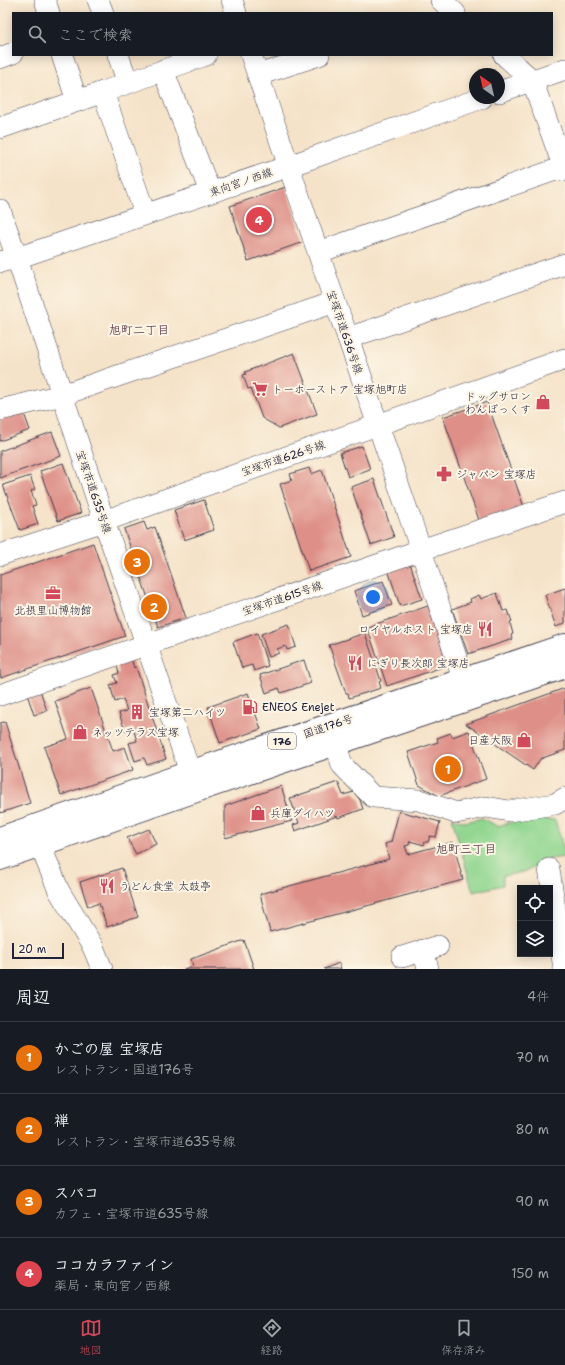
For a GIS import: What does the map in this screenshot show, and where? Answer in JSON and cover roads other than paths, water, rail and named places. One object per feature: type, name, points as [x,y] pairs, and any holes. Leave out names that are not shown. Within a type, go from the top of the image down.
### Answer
[{"type":"highway","name":"国道176号","points":[[0,859],[336,744],[466,690],[565,645]]},
{"type":"highway","name":"国道176号","points":[[0,838],[190,772],[466,690],[565,667]]},
{"type":"street","points":[[44,0],[49,12]]},
{"type":"street","points":[[98,0],[102,12]]},
{"type":"street","points":[[232,0],[236,12]]},
{"type":"street","points":[[0,58],[12,53]]},
{"type":"street","points":[[62,56],[78,101]]},
{"type":"street","points":[[118,56],[128,82]]},
{"type":"street","points":[[0,128],[203,56]]},
{"type":"street","name":"宝塚市道636号線","points":[[251,56],[421,550],[466,690]]},
{"type":"street","points":[[258,75],[316,56]]},
{"type":"street","points":[[319,252],[564,169],[532,80],[505,56]]},
{"type":"street","points":[[505,90],[565,69]]},
{"type":"street","points":[[164,70],[210,192]]},
{"type":"street","points":[[103,92],[145,214]]},
{"type":"street","name":"東向宮ノ西線","points":[[9,260],[289,166],[469,103]]},
{"type":"street","name":"宝塚市道635号線","points":[[0,210],[9,260],[62,395],[190,772]]},
{"type":"street","points":[[348,338],[565,264]]},
{"type":"street","points":[[0,410],[62,395],[335,302]]},
{"type":"street","name":"宝塚市道626号線","points":[[0,555],[104,521],[565,359]]},
{"type":"street","name":"宝塚市道615号線","points":[[0,695],[565,502]]},
{"type":"street","points":[[336,744],[342,765],[373,797],[419,800],[456,813],[486,807],[509,811],[555,804],[565,798]]},
{"type":"street","points":[[40,845],[59,890],[93,947],[102,969]]},
{"type":"street","points":[[549,869],[564,969]]},
{"type":"street","points":[[402,957],[430,955]]},
{"type":"place","name":"ココカラファイン","points":[[259,220]]},
{"type":"place","name":"トーホーストア 宝塚旭町店","points":[[260,389]]},
{"type":"place","name":"ドッグサロン わんぼっくす","points":[[543,402]]},
{"type":"place","name":"ジャパン 宝塚店","points":[[444,474]]},
{"type":"place","name":"スパコ","points":[[137,562]]},
{"type":"place","name":"北摂里山博物館","points":[[53,593]]},
{"type":"place","name":"禅","points":[[154,607]]},
{"type":"place","name":"ロイヤルホスト 宝塚店","points":[[485,629]]},
{"type":"place","name":"にぎり長次郎 宝塚店","points":[[355,663]]},
{"type":"place","name":"ENEOS Enejet","points":[[250,707]]},
{"type":"place","name":"宝塚第二ハイツ","points":[[137,712]]},
{"type":"place","name":"ネッツテラス宝塚","points":[[80,732]]},
{"type":"place","name":"日産大阪","points":[[524,740]]},
{"type":"place","name":"かごの屋 宝塚店","points":[[448,769]]},
{"type":"place","name":"兵庫ダイハツ","points":[[258,813]]},
{"type":"place","name":"うどん食堂 太鼓亭","points":[[107,886]]},
{"type":"district","name":"旭町二丁目","points":[[139,330]]},
{"type":"district","name":"旭町三丁目","points":[[466,849]]}]
